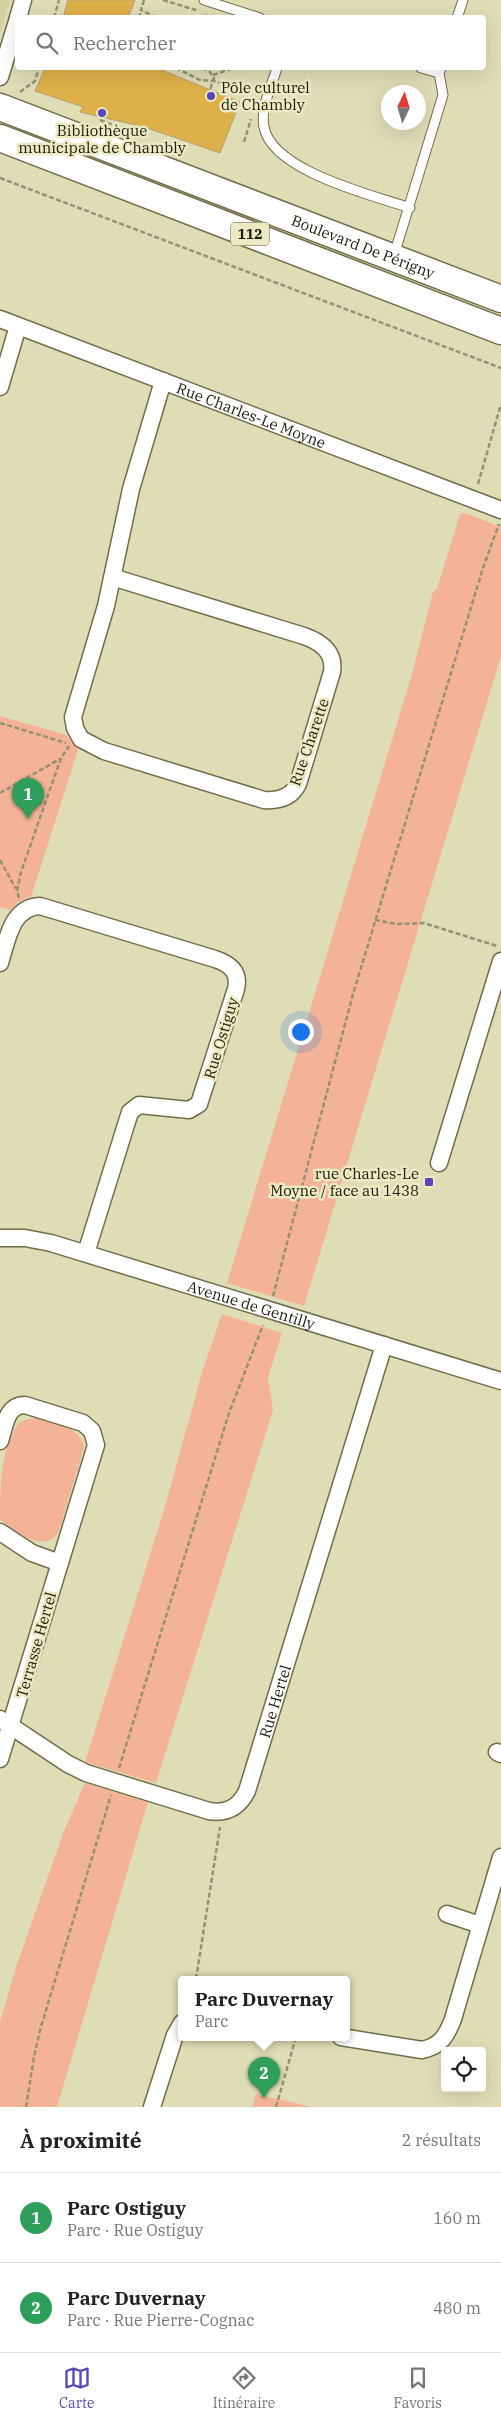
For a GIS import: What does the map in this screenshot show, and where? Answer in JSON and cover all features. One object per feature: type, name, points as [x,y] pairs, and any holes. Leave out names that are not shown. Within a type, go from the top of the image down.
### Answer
[{"type":"main road","name":"Boulevard De Périgny","points":[[0,107],[501,300]]},
{"type":"main road","name":"Boulevard De Périgny","points":[[0,138],[501,330]]},
{"type":"street","points":[[19,15],[23,0]]},
{"type":"street","points":[[0,77],[15,28]]},
{"type":"street","name":"Rue Charles-Le Moyne","points":[[0,319],[164,381],[500,518]]},
{"type":"street","points":[[0,387],[18,326]]},
{"type":"street","name":"Rue Charette","points":[[112,577],[304,636],[319,643],[329,652],[333,662],[332,672],[298,784],[287,796],[277,800],[264,800],[104,752],[86,743],[77,734],[73,722],[106,606],[112,577],[132,489],[164,381]]},
{"type":"street","name":"Rue Ostiguy","points":[[0,963],[17,917],[25,909],[40,906],[215,959],[231,967],[236,976],[236,989],[199,1104],[188,1110],[139,1105],[130,1112],[86,1254]]},
{"type":"street","points":[[439,1163],[501,961]]},
{"type":"street","name":"Avenue de Gentilly","points":[[0,1238],[38,1240],[501,1381]]},
{"type":"street","name":"Rue Hertel","points":[[6,1723],[68,1764],[86,1773],[209,1811],[225,1812],[240,1802],[247,1791],[384,1345]]},
{"type":"street","name":"Terrasse Hertel","points":[[0,1441],[11,1410],[21,1405],[33,1406],[83,1423],[92,1431],[96,1442],[95,1455],[6,1723],[0,1759]]},
{"type":"street","points":[[0,1532],[32,1553],[60,1562]]},
{"type":"street","points":[[350,2039],[416,2050],[428,2049],[442,2041],[453,2019],[501,1857]]},
{"type":"street","points":[[447,1914],[480,1925]]},
{"type":"street","points":[[152,2107],[174,2035],[178,2030]]},
{"type":"lane","points":[[204,0],[251,15]]},
{"type":"lane","points":[[458,15],[463,0]]},
{"type":"lane","points":[[276,70],[263,120],[265,132],[278,149],[306,172],[410,208]]},
{"type":"lane","points":[[393,258],[444,95],[440,70]]},
{"type":"path","points":[[55,15],[59,0]]},
{"type":"path","points":[[139,15],[144,0]]},
{"type":"path","points":[[163,0],[210,15]]},
{"type":"path","points":[[141,10],[151,15]]},
{"type":"path","points":[[25,90],[34,81],[38,70]]},
{"type":"path","points":[[182,70],[200,80],[214,81],[238,89],[262,84]]},
{"type":"path","points":[[205,70],[213,75],[214,81],[210,90]]},
{"type":"path","points":[[213,75],[228,70]]},
{"type":"path","points":[[98,127],[101,118],[138,134],[135,141]]},
{"type":"path","points":[[244,142],[246,135]]},
{"type":"path","points":[[0,178],[501,368]]},
{"type":"path","points":[[478,485],[501,404]]},
{"type":"path","points":[[273,1296],[334,1065],[375,920],[500,518]]},
{"type":"path","points":[[0,723],[72,744],[64,751],[61,758],[21,872],[17,891]]},
{"type":"path","points":[[0,793],[61,758]]},
{"type":"path","points":[[0,860],[17,891],[20,901]]},
{"type":"path","points":[[375,920],[398,924],[424,922],[495,945]]},
{"type":"path","points":[[118,1771],[229,1413],[264,1324]]},
{"type":"path","points":[[26,2107],[38,2037],[112,1791]]},
{"type":"path","points":[[196,1976],[220,1821]]},
{"type":"path","points":[[276,2107],[295,2041]]},
{"type":"shaded area","points":[[0,0],[10,0],[0,34]]},
{"type":"shaded area","points":[[465,513],[501,527],[501,656],[304,1306],[227,1283],[412,674],[433,592],[437,589],[460,514]]},
{"type":"shaded area","points":[[0,716],[67,735],[78,750],[31,897],[18,902],[10,910],[0,907]]},
{"type":"shaded area","points":[[222,1314],[282,1333],[268,1377],[273,1410],[156,1783],[85,1762],[164,1510],[203,1369]]},
{"type":"shaded area","points":[[34,1418],[57,1423],[72,1430],[82,1440],[84,1447],[59,1531],[53,1538],[46,1541],[30,1539],[0,1520],[3,1468],[9,1441],[21,1421]]},
{"type":"shaded area","points":[[85,1783],[148,1802],[57,2107],[0,2107],[0,2022],[16,1967],[64,1831]]},
{"type":"shaded area","points":[[256,2094],[312,2107],[252,2107]]},
{"type":"building","points":[[68,0],[135,0],[129,15],[64,15]]},
{"type":"building","name":"Pôle culturel de Chambly","points":[[44,70],[162,70],[240,102],[220,153],[144,127],[80,112],[83,107],[35,91]]},
{"type":"place","name":"Pôle culturel de Chambly","points":[[211,96]]},
{"type":"place","name":"Bibliothèque municipale de Chambly","points":[[102,113]]},
{"type":"place","name":"Parc Ostiguy","points":[[28,819]]},
{"type":"place","name":"rue Charles-Le Moyne / face au 1438","points":[[429,1182]]},
{"type":"place","name":"Parc Duvernay","points":[[264,2098]]}]
